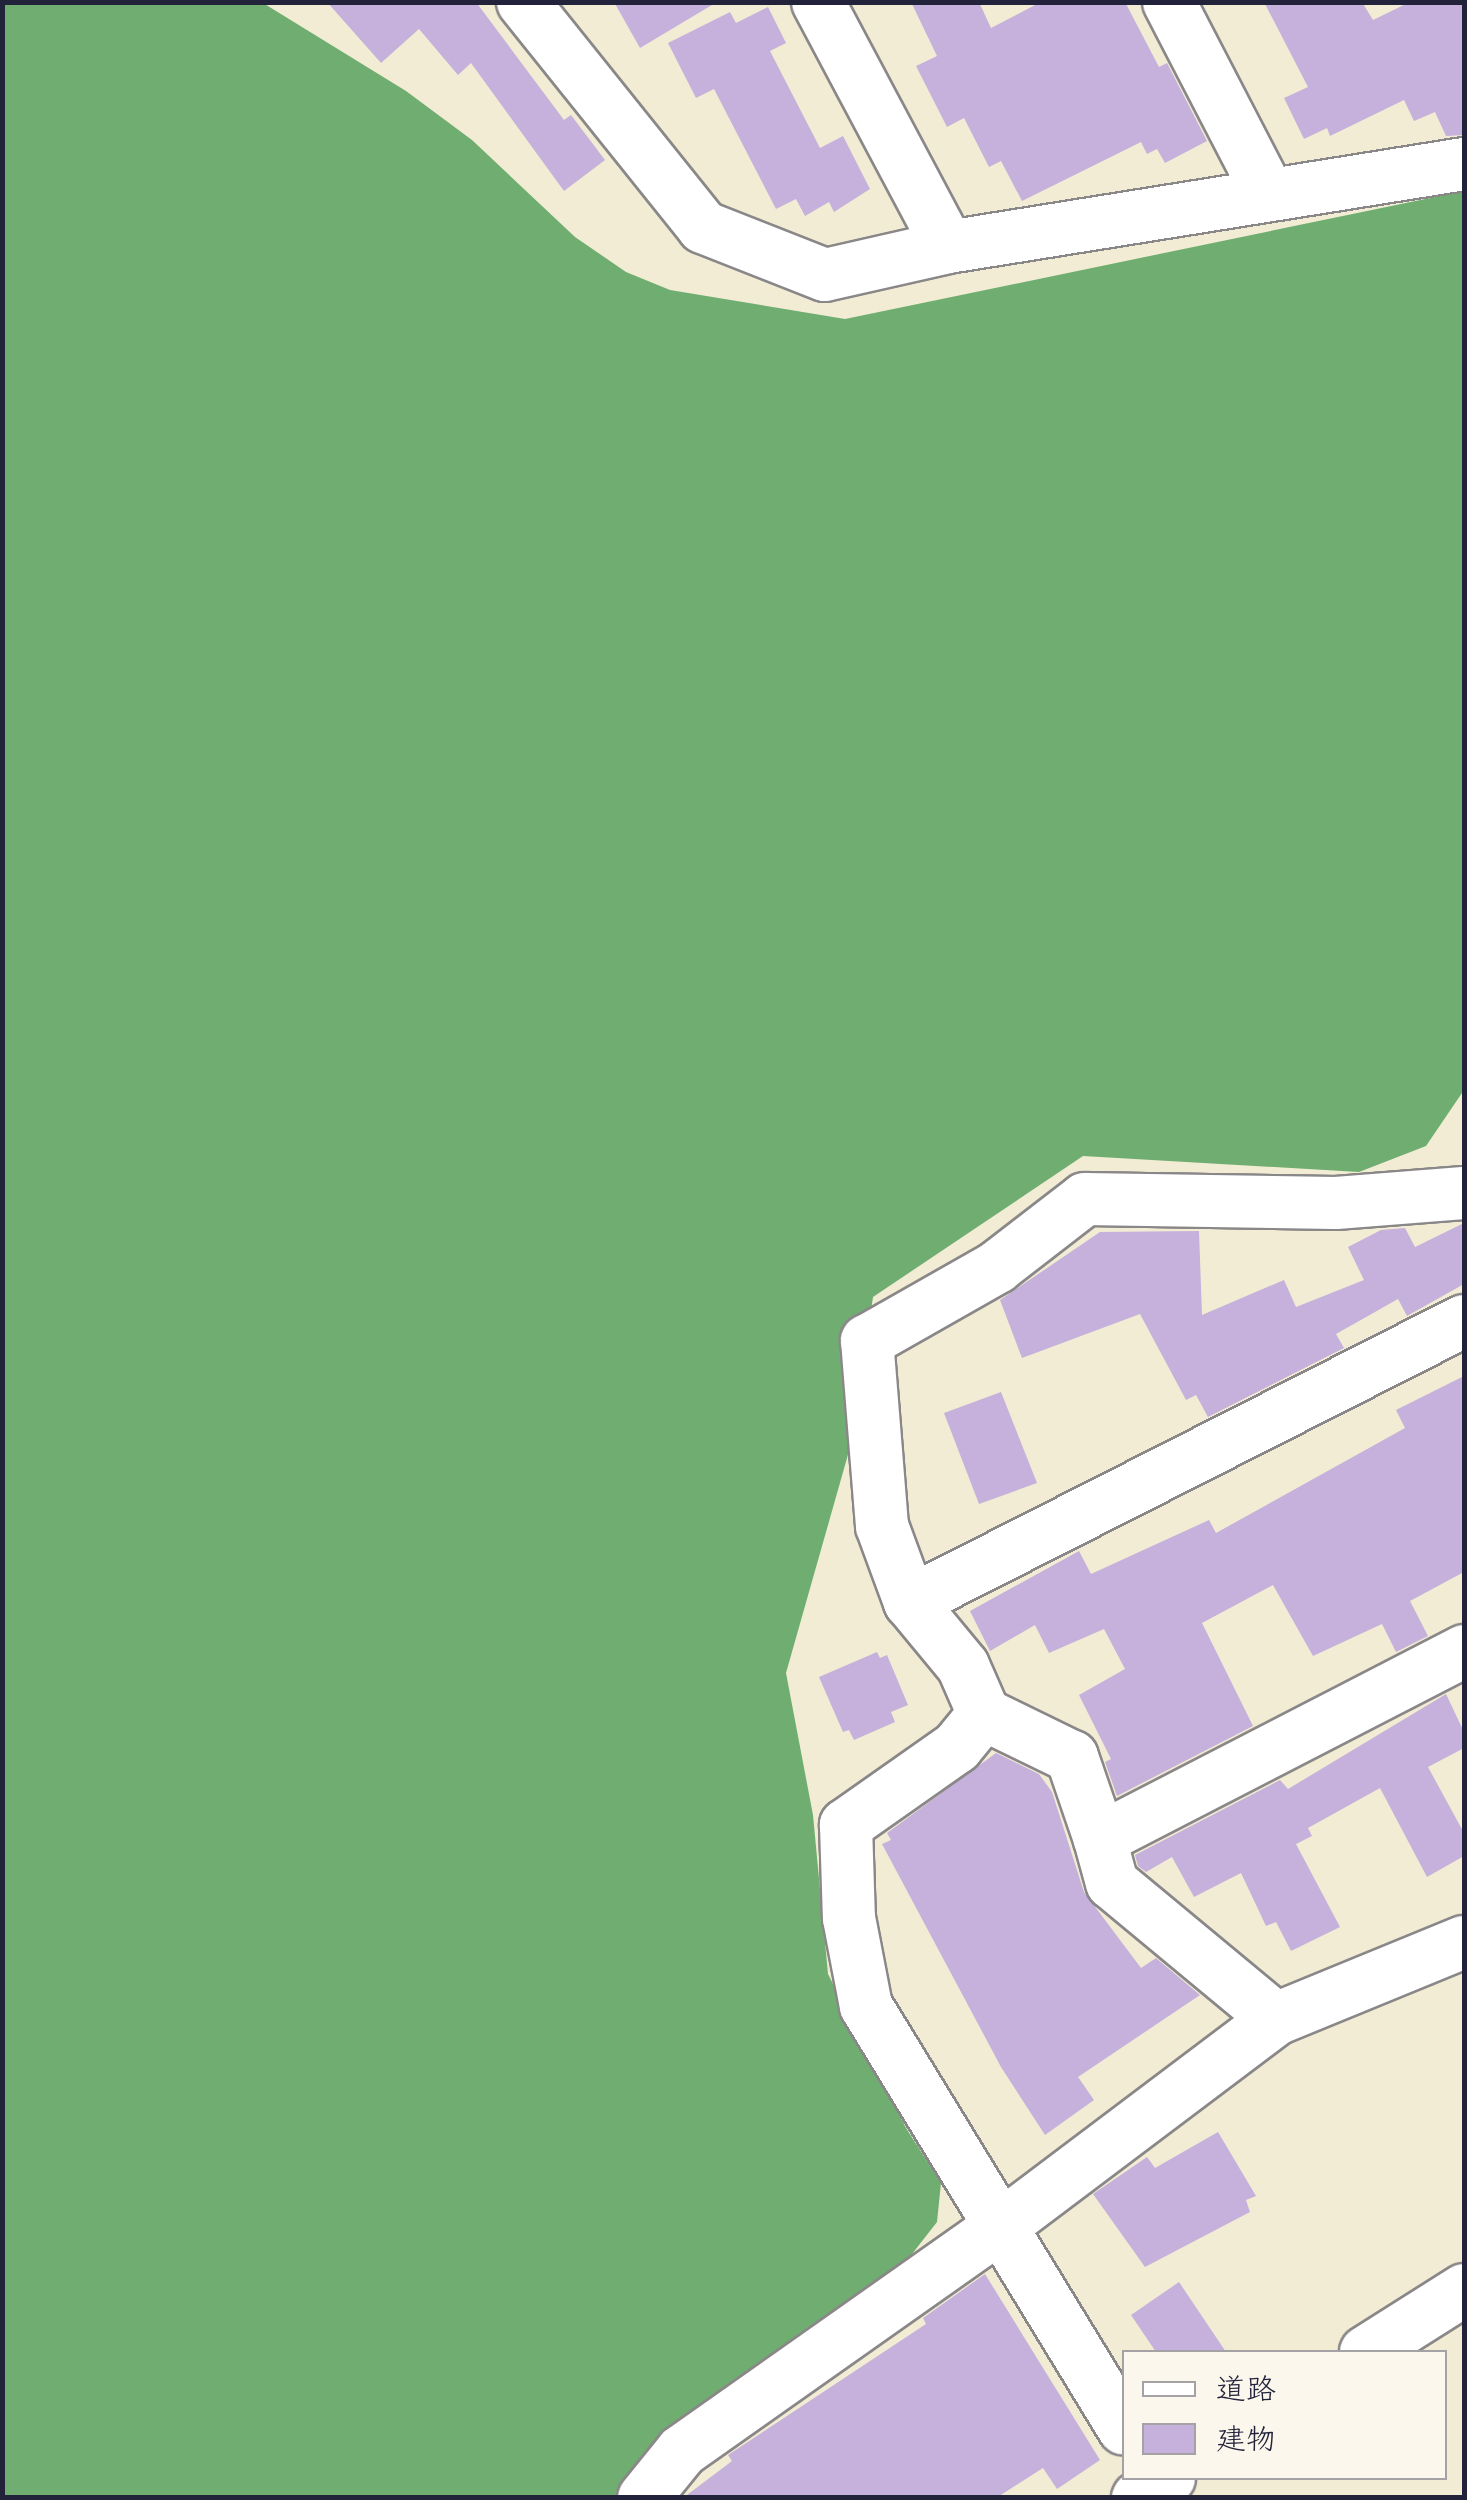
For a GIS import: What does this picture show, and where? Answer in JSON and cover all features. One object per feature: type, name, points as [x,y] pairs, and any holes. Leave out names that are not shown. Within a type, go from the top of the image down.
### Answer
[{"type":"street","points":[[523,2],[704,228],[825,275],[948,246],[1464,164]]},
{"type":"street","points":[[818,2],[948,246]]},
{"type":"street","points":[[1169,2],[1270,195]]},
{"type":"street","points":[[1276,2019],[1112,1883],[1072,1758],[984,1714],[963,1666],[910,1602],[882,1526],[867,1342],[998,1267],[1085,1199],[1336,1203],[1464,1193]]},
{"type":"street","points":[[910,1602],[1464,1321]]},
{"type":"street","points":[[1100,1839],[1464,1651]]},
{"type":"street","points":[[984,1714],[958,1747],[846,1825],[849,1918],[866,2006],[1004,2224],[1122,2426]]},
{"type":"street","points":[[644,2498],[682,2451],[1004,2224],[1276,2019],[1464,1942]]},
{"type":"street","points":[[1369,2350],[1464,2290]]},
{"type":"green space","points":[[3,3],[263,3],[406,91],[472,140],[575,237],[626,272],[670,290],[845,319],[1464,191],[1464,1090],[1426,1146],[1359,1172],[1083,1156],[873,1297],[851,1444],[786,1673],[813,1815],[828,1974],[906,2128],[941,2183],[937,2222],[905,2263],[804,2331],[671,2441],[631,2497],[3,2498]]},
{"type":"building","points":[[327,2],[476,2],[564,120],[571,115],[605,160],[564,191],[471,63],[458,75],[419,29],[381,63]]},
{"type":"building","points":[[614,2],[717,2],[640,48]]},
{"type":"building","points":[[911,2],[979,2],[991,28],[1041,2],[1125,2],[1159,67],[1167,63],[1207,141],[1165,163],[1157,149],[1147,154],[1141,142],[1022,201],[1001,161],[989,167],[964,118],[947,127],[916,66],[937,56]]},
{"type":"building","points":[[1264,2],[1362,2],[1373,20],[1410,2],[1464,2],[1464,135],[1446,136],[1435,112],[1414,121],[1404,100],[1330,136],[1327,128],[1304,139],[1284,98],[1308,87]]},
{"type":"building","points":[[768,7],[786,43],[770,51],[820,148],[843,136],[870,189],[834,212],[829,202],[805,216],[796,199],[776,209],[714,89],[696,98],[668,43],[730,12],[736,23]]},
{"type":"building","points":[[1464,1223],[1464,1284],[1407,1316],[1398,1299],[1336,1334],[1344,1348],[1208,1417],[1196,1395],[1186,1400],[1140,1314],[1022,1358],[1000,1300],[1100,1232],[1199,1231],[1202,1315],[1284,1280],[1296,1307],[1364,1280],[1348,1247],[1381,1230],[1405,1228],[1415,1247]]},
{"type":"building","points":[[1464,1376],[1464,1572],[1410,1601],[1428,1636],[1396,1652],[1382,1624],[1313,1656],[1273,1585],[1202,1623],[1253,1726],[1117,1796],[1105,1762],[1111,1759],[1079,1695],[1125,1669],[1104,1629],[1049,1653],[1035,1625],[990,1651],[970,1611],[1079,1551],[1091,1574],[1209,1520],[1216,1533],[1405,1428],[1396,1410]]},
{"type":"building","points":[[1001,1392],[1037,1483],[979,1504],[944,1413]]},
{"type":"building","points":[[877,1652],[880,1658],[887,1655],[908,1705],[891,1712],[895,1722],[854,1740],[849,1730],[843,1732],[819,1677]]},
{"type":"building","points":[[1446,1694],[1464,1732],[1464,1748],[1428,1767],[1464,1833],[1464,1856],[1427,1877],[1380,1788],[1308,1828],[1312,1836],[1296,1844],[1340,1927],[1291,1951],[1276,1922],[1266,1926],[1241,1873],[1194,1897],[1172,1857],[1146,1872],[1138,1866],[1135,1855],[1280,1780],[1288,1789]]},
{"type":"building","points":[[996,1753],[1039,1774],[1052,1792],[1084,1892],[1141,1968],[1156,1958],[1200,1995],[1078,2077],[1094,2100],[1045,2135],[1001,2067],[882,1844],[891,1840],[887,1833]]},
{"type":"building","points":[[1218,2132],[1256,2196],[1246,2200],[1250,2212],[1145,2267],[1093,2194],[1147,2157],[1155,2168]]},
{"type":"building","points":[[985,2274],[1100,2460],[1057,2489],[1043,2468],[996,2498],[683,2498],[732,2461],[728,2455],[926,2324],[923,2318]]},
{"type":"building","points":[[1179,2282],[1225,2350],[1155,2350],[1131,2315]]}]
